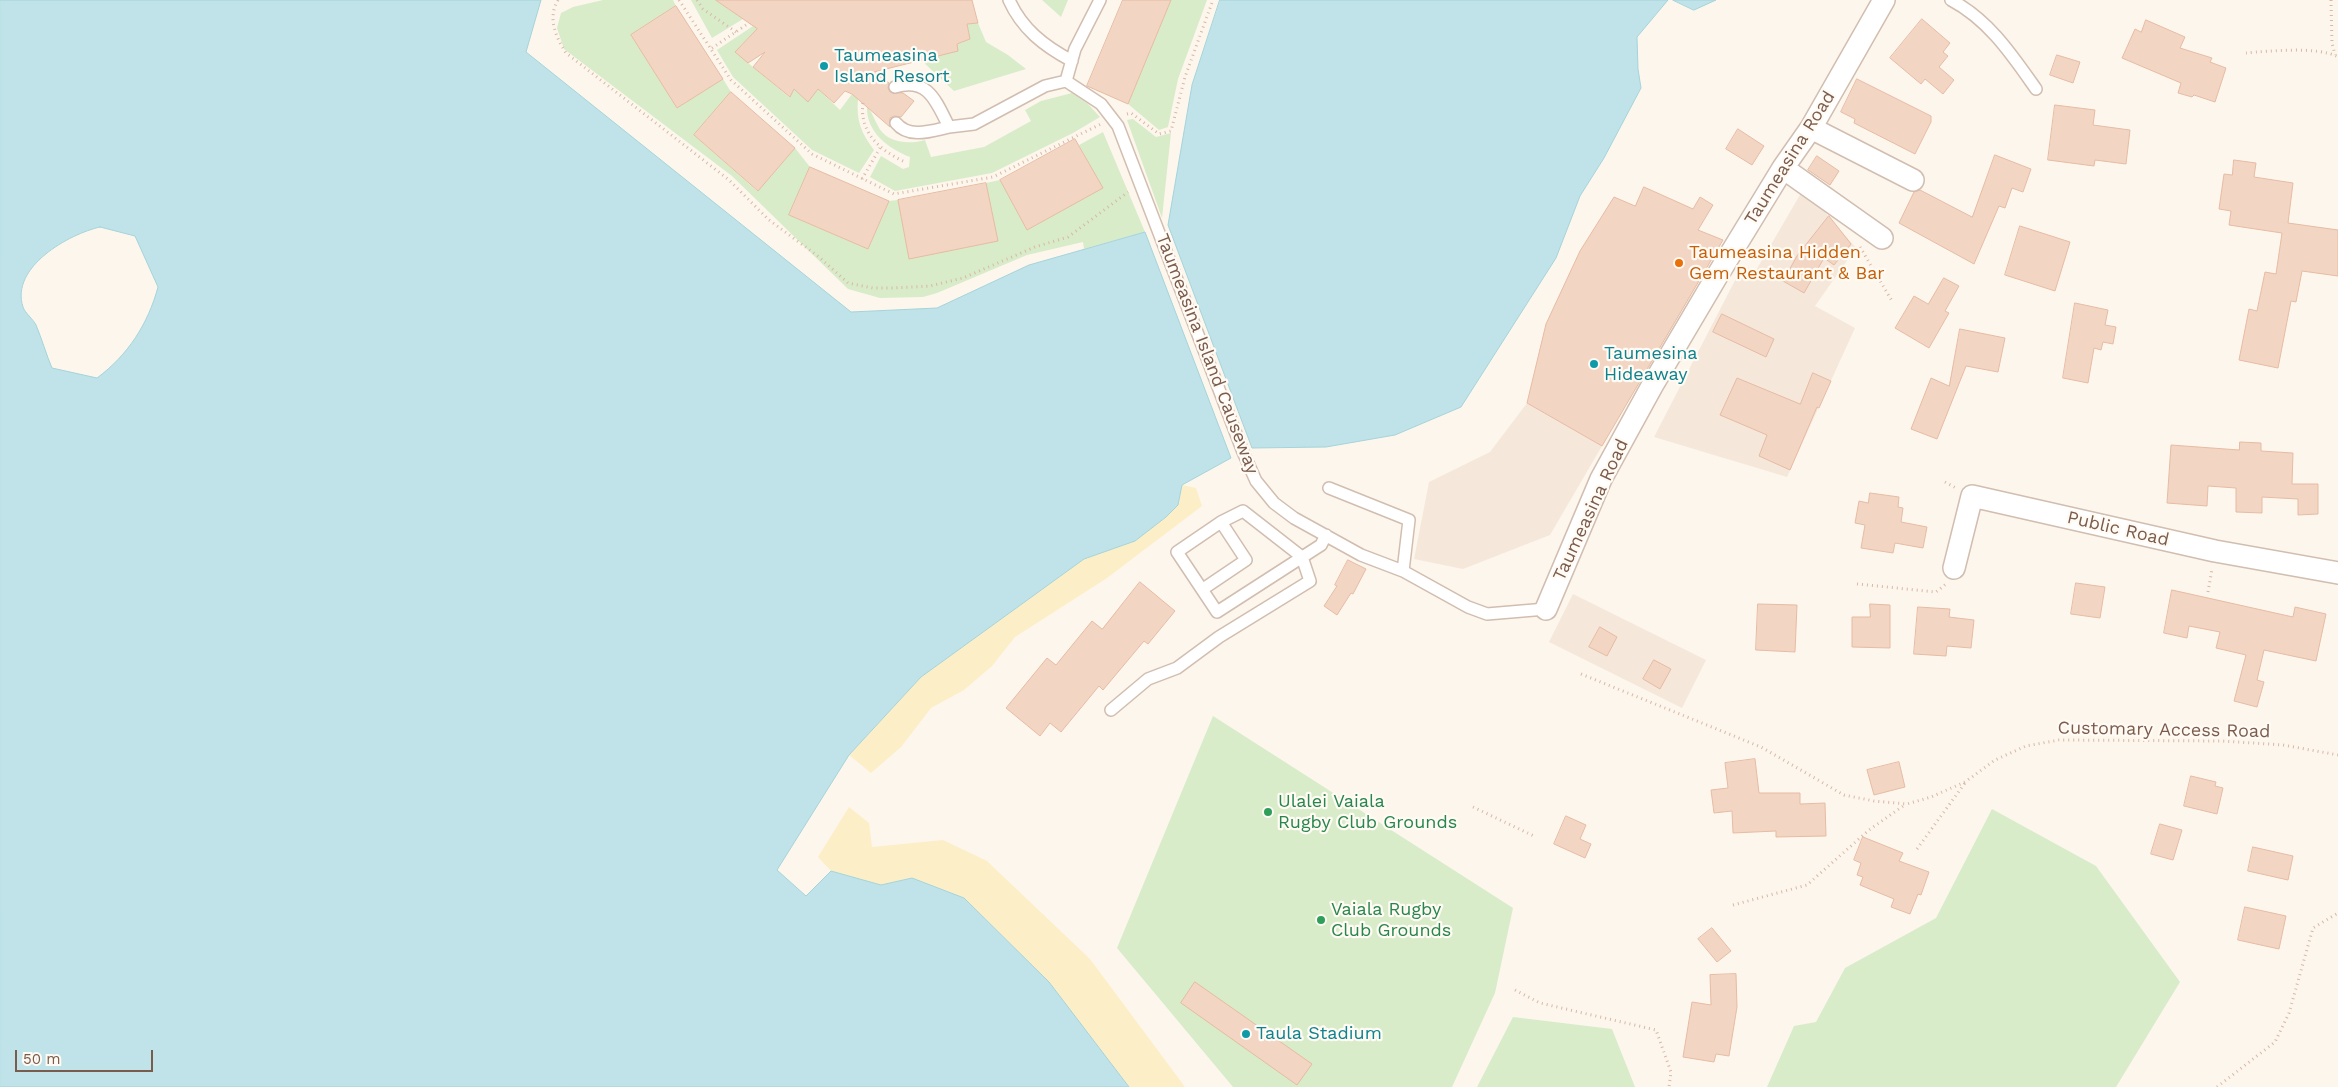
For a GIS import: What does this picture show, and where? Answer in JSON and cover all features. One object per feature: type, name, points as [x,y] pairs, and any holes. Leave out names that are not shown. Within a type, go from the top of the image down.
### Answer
[{"type":"street","name":"Taumeasina Road","points":[[1546,609],[1606,471],[1657,377],[1783,168],[1811,128],[1884,0]]},
{"type":"street","points":[[1811,128],[1913,180]]},
{"type":"street","points":[[1783,168],[1882,238]]},
{"type":"street","name":"Public Road","points":[[1954,568],[1972,496],[2215,551],[2338,573]]},
{"type":"lane","points":[[1009,0],[1024,26],[1046,47],[1072,61]]},
{"type":"lane","points":[[896,123],[910,132],[926,133],[948,127],[974,124],[1045,86],[1066,81],[1075,49],[1100,0]]},
{"type":"lane","points":[[1951,0],[1969,10],[2006,45],[2036,89]]},
{"type":"lane","name":"Taumeasina Island Causeway","points":[[1066,81],[1101,104],[1118,126],[1256,481],[1274,503],[1294,518],[1361,555],[1403,571],[1468,607],[1487,614],[1546,609]]},
{"type":"lane","points":[[895,87],[907,84],[920,85],[931,95],[948,127]]},
{"type":"lane","points":[[1329,488],[1409,520],[1403,571]]},
{"type":"lane","points":[[1111,710],[1148,679],[1177,668],[1219,637],[1310,581],[1302,557],[1243,511],[1221,522],[1177,552],[1217,612],[1302,557],[1321,545],[1326,534]]},
{"type":"lane","points":[[1203,589],[1246,560],[1221,522]]},
{"type":"path","points":[[558,0],[552,16],[555,35],[566,53],[729,180],[769,220],[818,257],[848,283],[873,288],[894,288],[930,286],[963,278],[1035,247],[1068,237],[1140,182]]},
{"type":"path","points":[[679,0],[712,48],[731,80],[812,154],[894,194],[993,178],[1113,119],[1131,113],[1158,134],[1171,131],[1185,77],[1213,0]]},
{"type":"path","points":[[697,0],[703,9],[736,32]]},
{"type":"path","points":[[2246,53],[2278,50],[2337,56],[2332,43],[2331,0]]},
{"type":"path","points":[[712,48],[749,23]]},
{"type":"path","points":[[863,103],[864,125],[880,148],[905,162]]},
{"type":"path","points":[[862,179],[880,148]]},
{"type":"path","points":[[1858,243],[1892,301]]},
{"type":"path","points":[[1857,584],[1936,592],[1948,583],[1954,568]]},
{"type":"path","name":"Customary Access Road","points":[[1582,674],[1762,748],[1844,795],[1874,801],[1907,804],[1931,797],[1965,782],[1995,760],[2026,746],[2059,740],[2222,741],[2283,745],[2338,755]]},
{"type":"path","points":[[1917,849],[1965,782]]},
{"type":"path","points":[[1733,906],[1808,885],[1869,830],[1907,804]]},
{"type":"path","points":[[1473,806],[1536,837]]},
{"type":"path","points":[[2217,1087],[2275,1042],[2289,1013],[2313,928],[2338,913]]},
{"type":"path","points":[[1515,990],[1540,1003],[1656,1030],[1671,1072],[1669,1087]]},
{"type":"shaded area","points":[[1804,188],[1856,248],[1815,306],[1855,328],[1787,477],[1654,437],[1743,265],[1755,272]]},
{"type":"shaded area","points":[[1527,403],[1602,446],[1550,535],[1463,569],[1414,559],[1429,482],[1490,452]]},
{"type":"shaded area","points":[[1573,594],[1706,660],[1682,708],[1549,642]]},
{"type":"green space","points":[[603,0],[673,0],[676,6],[631,35],[677,108],[723,79],[731,92],[694,135],[757,191],[795,148],[810,167],[789,215],[868,249],[889,201],[898,200],[910,258],[997,241],[986,183],[1000,180],[1027,230],[1102,188],[1079,145],[1103,132],[1145,232],[1084,249],[1083,242],[1027,255],[937,293],[923,297],[880,298],[848,289],[732,176],[564,49],[557,28],[561,13],[573,7]]},
{"type":"green space","points":[[691,0],[716,0],[743,19],[712,38]]},
{"type":"green space","points":[[1042,0],[1068,0],[1061,17]]},
{"type":"green space","points":[[1171,0],[1207,0],[1178,79],[1168,127],[1159,130],[1128,104]]},
{"type":"green space","points":[[978,23],[986,42],[1008,55],[1026,69],[954,91],[921,60],[970,39],[967,24]]},
{"type":"green space","points":[[753,26],[757,29],[735,52],[789,97],[794,89],[808,102],[818,89],[840,110],[852,94],[858,99],[860,126],[874,150],[859,173],[812,150],[733,77],[717,50]]},
{"type":"green space","points":[[1072,93],[1088,104],[1100,117],[1073,133],[992,173],[895,191],[870,177],[881,156],[903,169],[909,167],[910,157],[894,149],[880,138],[870,124],[867,107],[885,135],[891,139],[904,142],[925,140],[931,157],[984,147],[1031,121],[1025,110],[1041,101]]},
{"type":"green space","points":[[1133,119],[1156,137],[1171,133],[1162,218],[1127,120]]},
{"type":"green space","name":"Ulalei Vaiala Rugby Club Grounds","points":[[1213,716],[1513,908],[1495,993],[1452,1087],[1233,1087],[1117,948]]},
{"type":"green space","points":[[1992,809],[2096,866],[2180,982],[2116,1087],[1767,1087],[1794,1026],[1816,1022],[1845,968],[1936,918]]},
{"type":"green space","points":[[1513,1017],[1612,1029],[1635,1087],[1477,1087]]},
{"type":"sand","points":[[1182,485],[1196,488],[1202,506],[1107,578],[1015,637],[992,666],[964,690],[931,708],[901,747],[871,773],[849,755],[921,677],[1084,559],[1135,541],[1178,505]]},
{"type":"sand","points":[[849,807],[869,823],[872,847],[943,840],[987,861],[1090,959],[1185,1087],[1129,1087],[1049,982],[964,898],[912,878],[881,885],[831,871],[818,857]]},
{"type":"water","points":[[0,0],[541,0],[526,52],[851,312],[937,308],[1029,265],[1145,232],[1231,458],[1182,485],[1178,505],[1135,541],[1084,559],[921,677],[849,755],[777,870],[806,896],[831,871],[881,885],[912,878],[964,898],[1049,982],[1129,1087],[0,1087]],"holes":[[[100,227],[135,236],[158,287],[149,314],[135,338],[118,359],[97,378],[52,368],[36,325],[23,307],[21,292],[25,279],[33,266],[59,245],[73,237]]]},
{"type":"water","points":[[1220,0],[1668,0],[1637,37],[1638,69],[1641,88],[1604,158],[1580,196],[1556,258],[1461,407],[1395,435],[1326,447],[1252,448],[1168,225],[1192,85]]},
{"type":"water","points":[[1673,0],[1716,0],[1694,10]]},
{"type":"building","name":"Taumeasina Island Resort","points":[[716,0],[972,0],[978,23],[967,24],[970,39],[957,44],[958,51],[874,72],[889,83],[888,88],[890,92],[903,93],[914,101],[901,117],[894,116],[890,118],[890,127],[852,94],[845,91],[834,103],[818,89],[808,102],[794,89],[790,97],[753,67],[765,52],[748,63],[735,52],[757,29]]},
{"type":"building","points":[[1123,0],[1171,0],[1128,104],[1087,86]]},
{"type":"building","points":[[676,6],[723,79],[677,108],[631,35]]},
{"type":"building","points":[[1922,19],[1950,43],[1943,52],[1948,56],[1939,67],[1954,80],[1943,94],[1925,79],[1921,84],[1890,58]]},
{"type":"building","points":[[2146,20],[2185,37],[2180,48],[2212,58],[2210,62],[2226,68],[2215,102],[2194,95],[2192,97],[2178,93],[2181,83],[2122,58],[2135,29],[2141,32]]},
{"type":"building","points":[[2057,55],[2080,62],[2073,83],[2050,75]]},
{"type":"building","points":[[1857,79],[1931,116],[1931,122],[1915,154],[1854,123],[1855,119],[1841,112]]},
{"type":"building","points":[[731,92],[795,148],[758,191],[694,135]]},
{"type":"building","points":[[2055,105],[2095,110],[2093,125],[2130,130],[2126,164],[2095,160],[2094,166],[2048,160]]},
{"type":"building","points":[[1738,129],[1764,146],[1752,165],[1726,149]]},
{"type":"building","points":[[1075,139],[1103,188],[1027,230],[1000,180]]},
{"type":"building","points":[[1995,155],[2031,169],[2023,192],[2012,188],[2005,208],[1999,206],[1974,264],[1899,223],[1914,192],[1920,190],[1972,217]]},
{"type":"building","points":[[1817,156],[1839,171],[1830,185],[1808,170]]},
{"type":"building","points":[[2234,160],[2256,163],[2254,177],[2293,183],[2288,223],[2338,230],[2338,276],[2302,271],[2296,302],[2291,301],[2278,368],[2239,360],[2249,309],[2257,311],[2265,272],[2276,274],[2282,233],[2229,225],[2231,211],[2219,209],[2224,174],[2232,175]]},
{"type":"building","points":[[810,167],[889,201],[868,249],[789,215]]},
{"type":"building","points":[[986,183],[998,241],[909,259],[898,200]]},
{"type":"building","name":"Taumesina Hideaway","points":[[1644,187],[1693,209],[1700,197],[1713,205],[1698,230],[1723,240],[1602,446],[1527,403],[1546,324],[1580,251],[1614,197],[1635,206]]},
{"type":"building","points":[[1829,216],[1851,244],[1834,265],[1824,258],[1804,293],[1783,281],[1797,256]]},
{"type":"building","points":[[2020,226],[2070,242],[2055,291],[2005,275]]},
{"type":"building","points":[[1944,278],[1959,286],[1945,311],[1949,313],[1929,348],[1895,328],[1914,296],[1928,304]]},
{"type":"building","points":[[2075,303],[2108,310],[2105,325],[2116,327],[2113,344],[2103,342],[2101,350],[2094,348],[2088,383],[2063,378]]},
{"type":"building","points":[[1722,314],[1774,339],[1766,357],[1713,332]]},
{"type":"building","points":[[1960,329],[2005,338],[1998,372],[1966,366],[1937,439],[1911,429],[1931,378],[1949,386]]},
{"type":"building","points":[[1813,373],[1831,381],[1819,408],[1817,407],[1790,470],[1759,456],[1767,435],[1720,415],[1737,378],[1800,404]]},
{"type":"building","points":[[2240,442],[2261,443],[2261,451],[2293,453],[2292,484],[2318,484],[2318,514],[2298,515],[2298,499],[2262,497],[2262,513],[2236,512],[2236,488],[2208,486],[2207,506],[2167,503],[2171,445],[2239,450]]},
{"type":"building","points":[[1870,493],[1899,497],[1898,507],[1903,508],[1901,522],[1927,527],[1923,548],[1895,543],[1893,553],[1861,548],[1865,525],[1855,523],[1859,501],[1868,503]]},
{"type":"building","points":[[1348,560],[1366,569],[1353,594],[1351,593],[1337,615],[1324,606],[1337,586],[1335,585]]},
{"type":"building","points":[[1140,582],[1175,611],[1148,644],[1144,641],[1103,690],[1099,686],[1061,732],[1050,723],[1040,736],[1006,708],[1047,658],[1056,665],[1092,621],[1102,629]]},
{"type":"building","points":[[2076,583],[2105,587],[2100,618],[2071,614]]},
{"type":"building","points":[[2172,590],[2293,617],[2295,607],[2326,614],[2316,661],[2264,650],[2257,680],[2264,682],[2257,707],[2234,701],[2246,655],[2216,648],[2220,632],[2189,626],[2187,638],[2164,633]]},
{"type":"building","points":[[1758,604],[1797,605],[1795,652],[1756,650]]},
{"type":"building","points":[[1870,604],[1890,605],[1890,648],[1852,647],[1852,617],[1870,617]]},
{"type":"building","points":[[1918,607],[1950,609],[1949,617],[1974,620],[1971,648],[1947,646],[1946,656],[1914,654]]},
{"type":"building","points":[[1600,627],[1617,637],[1607,656],[1589,647]]},
{"type":"building","points":[[1654,660],[1671,669],[1660,689],[1643,679]]},
{"type":"building","points":[[1755,759],[1759,793],[1800,793],[1800,804],[1825,803],[1826,836],[1776,837],[1776,831],[1733,833],[1732,811],[1714,813],[1711,790],[1728,788],[1725,763]]},
{"type":"building","points":[[1899,762],[1905,787],[1874,795],[1867,770]]},
{"type":"building","points":[[2191,776],[2216,782],[2215,786],[2223,788],[2217,814],[2184,806]]},
{"type":"building","points":[[1566,816],[1586,825],[1580,839],[1591,844],[1585,858],[1554,844]]},
{"type":"building","points":[[2160,824],[2182,830],[2173,860],[2151,854]]},
{"type":"building","points":[[1863,837],[1903,853],[1899,861],[1929,872],[1921,895],[1918,894],[1910,914],[1891,907],[1894,899],[1860,885],[1863,877],[1857,875],[1861,863],[1854,860]]},
{"type":"building","points":[[2253,847],[2293,856],[2288,880],[2248,871]]},
{"type":"building","points":[[2245,907],[2286,916],[2279,949],[2238,940]]},
{"type":"building","points":[[1712,928],[1731,951],[1717,962],[1698,939]]},
{"type":"building","points":[[1736,974],[1737,1007],[1729,1056],[1716,1054],[1714,1062],[1683,1057],[1692,1002],[1711,1005],[1710,975]]},
{"type":"building","name":"Taula Stadium","points":[[1195,982],[1312,1064],[1297,1085],[1181,1003]]},
{"type":"place","name":"Taumeasina Island Resort","points":[[824,66]]},
{"type":"place","name":"Taumeasina Hidden Gem Restaurant & Bar","points":[[1679,263]]},
{"type":"place","name":"Taumesina Hideaway","points":[[1594,364]]},
{"type":"place","name":"Ulalei Vaiala Rugby Club Grounds","points":[[1268,812]]},
{"type":"place","name":"Vaiala Rugby Club Grounds","points":[[1321,920]]},
{"type":"place","name":"Taula Stadium","points":[[1246,1034]]}]
